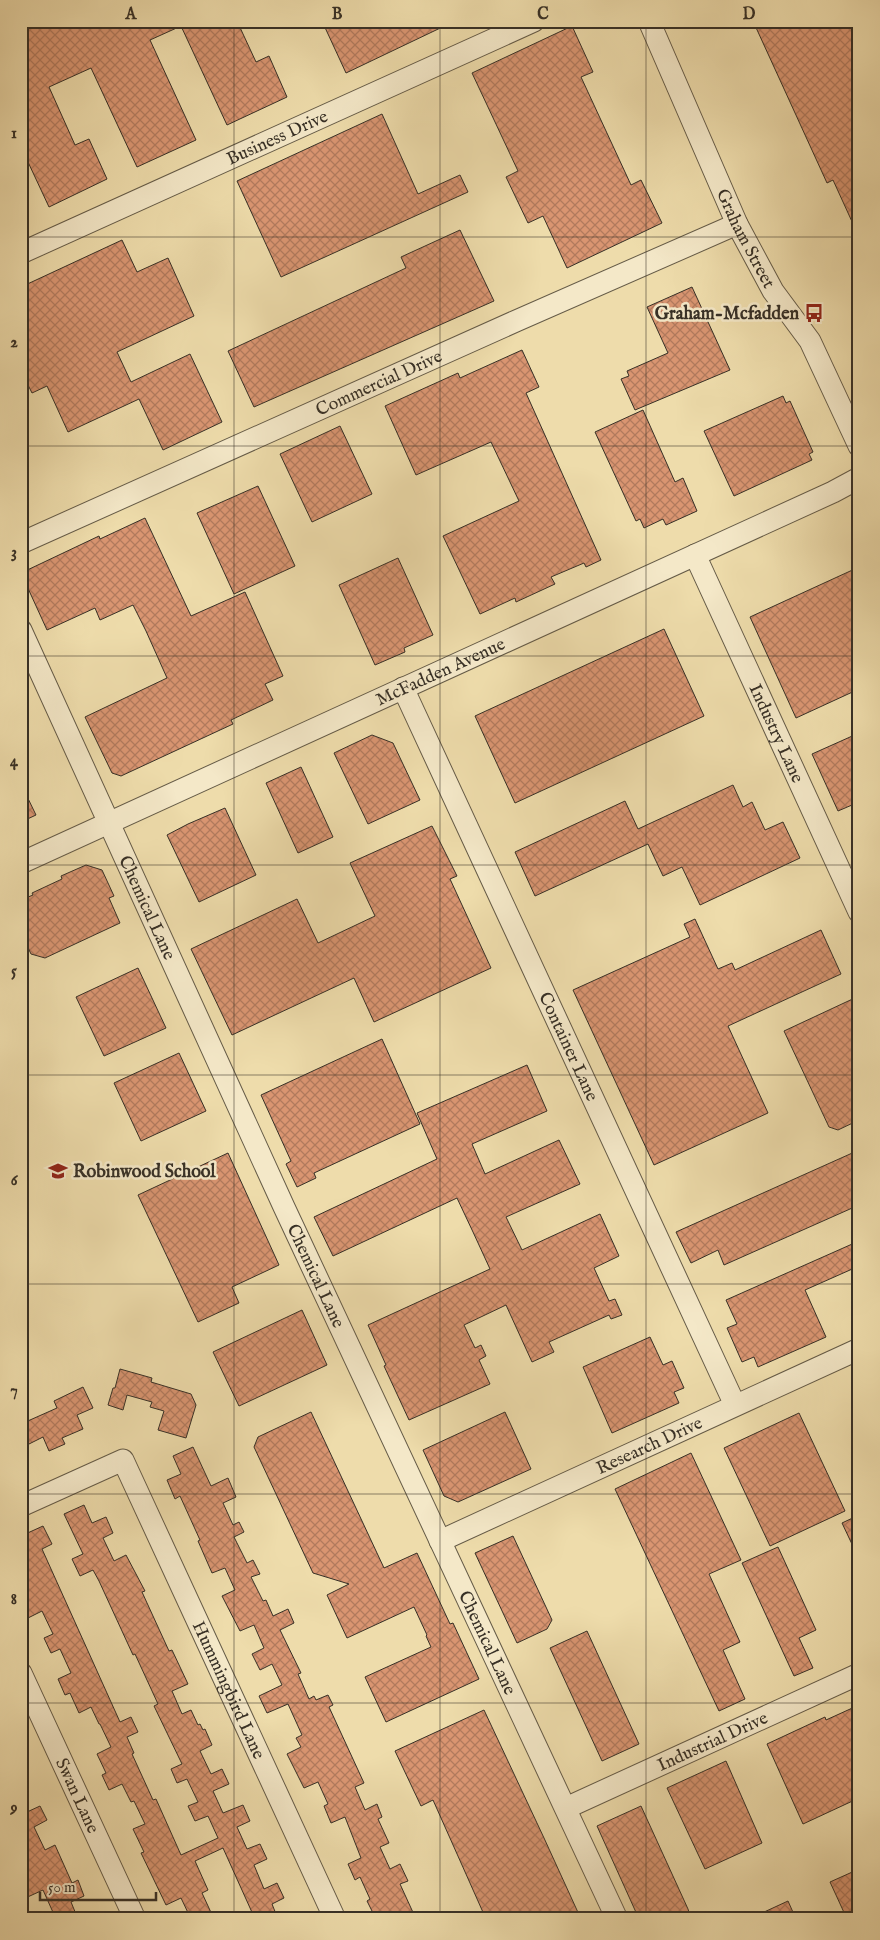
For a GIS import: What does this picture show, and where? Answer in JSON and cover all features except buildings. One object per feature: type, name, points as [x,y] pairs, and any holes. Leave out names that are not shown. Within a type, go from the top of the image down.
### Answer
[{"type":"street","name":"Business Drive","points":[[21,253],[534,21]]},
{"type":"street","name":"Graham Street","points":[[649,21],[737,224],[773,291],[810,341],[859,446]]},
{"type":"street","name":"Commercial Drive","points":[[21,543],[737,224]]},
{"type":"street","name":"McFadden Avenue","points":[[21,863],[833,492],[859,478]]},
{"type":"street","name":"Industry Lane","points":[[695,555],[859,912]]},
{"type":"street","name":"Chemical Lane","points":[[21,630],[284,1207],[617,1919]]},
{"type":"street","name":"Container Lane","points":[[403,688],[735,1405]]},
{"type":"street","name":"Research Drive","points":[[440,1541],[859,1349]]},
{"type":"street","name":"Hummingbird Lane","points":[[21,1506],[123,1460],[335,1919]]},
{"type":"street","name":"Swan Lane","points":[[21,1673],[135,1919]]},
{"type":"street","name":"Industrial Drive","points":[[566,1808],[859,1674]]},
{"type":"place","name":"Graham-Mcfadden","points":[[814,313]]},
{"type":"place","name":"Robinwood School","points":[[58,1171]]}]
